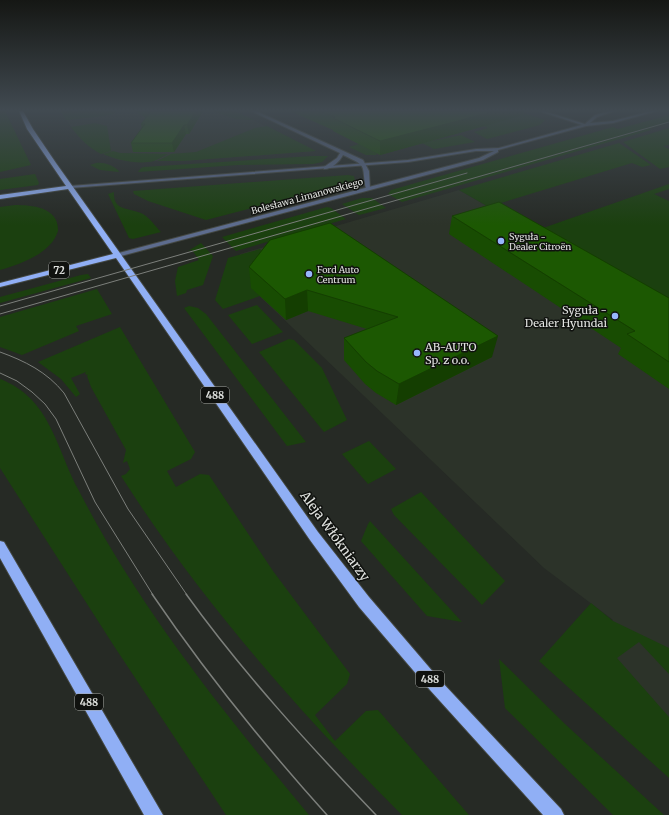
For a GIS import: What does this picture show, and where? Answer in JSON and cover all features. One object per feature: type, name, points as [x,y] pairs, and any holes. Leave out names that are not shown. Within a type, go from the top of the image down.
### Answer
[{"type":"main road","points":[[0,197],[70,187],[43,149]]},
{"type":"main road","name":"Aleja Włókniarzy","points":[[70,187],[309,530],[364,602],[435,685],[555,815]]},
{"type":"main road","name":"72","points":[[0,285],[117,255]]},
{"type":"main road","name":"488","points":[[0,546],[154,815]]},
{"type":"street","points":[[334,149],[352,156],[365,165],[367,169],[366,182],[368,189]]},
{"type":"street","name":"Bolesława Limanowskiego","points":[[117,255],[481,159],[502,149]]},
{"type":"street","name":"Bolesława Limanowskiego","points":[[70,187],[365,165],[408,161],[476,150],[499,150]]},
{"type":"street","points":[[326,168],[339,160],[342,153]]},
{"type":"shaded area","points":[[94,149],[312,149],[316,151],[183,161],[141,161],[119,160]]},
{"type":"shaded area","points":[[459,190],[669,310],[669,752],[596,649],[613,620],[544,568],[251,288],[240,254]]},
{"type":"green space","points":[[0,149],[23,149],[31,165],[0,172]]},
{"type":"green space","points":[[92,149],[111,149],[111,151],[101,154]]},
{"type":"green space","points":[[203,149],[312,149],[316,151],[183,161],[157,161],[171,154],[196,152]]},
{"type":"green space","points":[[353,149],[369,149],[377,153],[376,155],[366,155]]},
{"type":"green space","points":[[535,149],[585,149],[402,202],[388,194],[391,190]]},
{"type":"green space","points":[[598,149],[628,149],[651,165],[642,167],[632,163],[501,203],[543,228],[669,184],[669,189],[654,194],[669,201],[669,310],[459,190]]},
{"type":"green space","points":[[633,149],[669,149],[669,167],[660,169]]},
{"type":"green space","points":[[113,151],[120,153],[168,154],[154,161],[135,162],[122,160],[103,154]]},
{"type":"green space","points":[[328,156],[322,162],[313,164],[238,165],[138,172],[144,167]]},
{"type":"green space","points":[[96,163],[111,165],[119,172],[100,170],[90,165]]},
{"type":"green space","points":[[35,174],[39,183],[38,185],[0,190],[0,179]]},
{"type":"green space","points":[[348,175],[354,176],[355,181],[206,220],[148,201],[134,194],[133,191]]},
{"type":"green space","points":[[114,192],[114,198],[119,206],[145,215],[161,232],[133,239],[129,238],[108,194]]},
{"type":"green space","points":[[362,198],[372,198],[386,208],[359,215],[342,204]]},
{"type":"green space","points":[[15,205],[36,207],[49,212],[57,223],[58,231],[49,246],[42,252],[17,265],[0,270],[0,207]]},
{"type":"green space","points":[[327,207],[331,208],[346,219],[236,251],[222,237]]},
{"type":"green space","points":[[201,243],[213,256],[203,285],[187,290],[186,293],[177,296],[175,281],[178,267],[199,260],[192,250],[188,251]]},
{"type":"green space","points":[[260,249],[271,260],[251,287],[260,296],[223,309],[215,300],[228,258]]},
{"type":"green space","points":[[88,274],[91,278],[0,303],[0,297]]},
{"type":"green space","points":[[97,289],[112,314],[76,326],[79,331],[22,355],[0,347],[0,317]]},
{"type":"green space","points":[[257,305],[283,332],[252,344],[228,315]]},
{"type":"green space","points":[[189,306],[198,308],[206,314],[306,442],[287,446],[184,308]]},
{"type":"green space","points":[[120,327],[195,452],[191,459],[167,471],[176,487],[200,474],[209,475],[273,571],[350,674],[347,684],[315,715],[335,741],[366,711],[378,710],[469,815],[402,815],[363,776],[288,695],[252,653],[184,567],[152,522],[121,476],[126,474],[130,469],[127,461],[123,463],[126,450],[91,387],[87,376],[88,375],[85,374],[86,372],[71,378],[80,394],[76,397],[61,379],[38,362]]},
{"type":"green space","points":[[289,339],[294,340],[322,368],[347,420],[324,432],[259,352]]},
{"type":"green space","points":[[0,379],[17,387],[30,398],[41,411],[50,425],[78,489],[102,533],[155,618],[246,738],[309,815],[226,815],[114,646],[0,468]]},
{"type":"green space","points":[[369,441],[396,469],[368,484],[342,454]]},
{"type":"green space","points":[[421,492],[505,581],[482,605],[394,515],[391,509]]},
{"type":"green space","points":[[370,521],[462,622],[427,616],[361,541]]},
{"type":"green space","points":[[591,603],[613,621],[669,648],[669,674],[639,642],[617,658],[669,717],[669,778],[539,661]]},
{"type":"green space","points":[[499,659],[565,724],[664,815],[613,815],[505,708]]},
{"type":"building","points":[[499,202],[669,298],[669,362],[627,334],[635,331],[452,216]]},
{"type":"building","points":[[330,223],[498,336],[399,384],[377,371],[366,362],[344,338],[398,317],[307,290],[285,299],[249,267],[270,240]]},
{"type":"tram line","points":[[0,314],[575,149]]},
{"type":"tram line","points":[[0,306],[467,173]]},
{"type":"tram line","points":[[0,352],[18,359],[43,373],[64,393],[128,509],[187,595]]},
{"type":"tram line","points":[[0,373],[17,381],[32,392],[45,404],[56,419],[95,502],[153,595]]},
{"type":"tram line","points":[[152,594],[193,652],[236,708],[327,815]]},
{"type":"tram line","points":[[186,594],[230,652],[277,708],[376,815]]},
{"type":"place","name":"Syguła - Dealer Citroën","points":[[501,241]]},
{"type":"place","name":"Ford Auto Centrum","points":[[309,274]]},
{"type":"place","name":"Syguła - Dealer Hyundai","points":[[615,316]]},
{"type":"place","name":"AB-AUTO Sp. z o.o.","points":[[417,353]]}]
